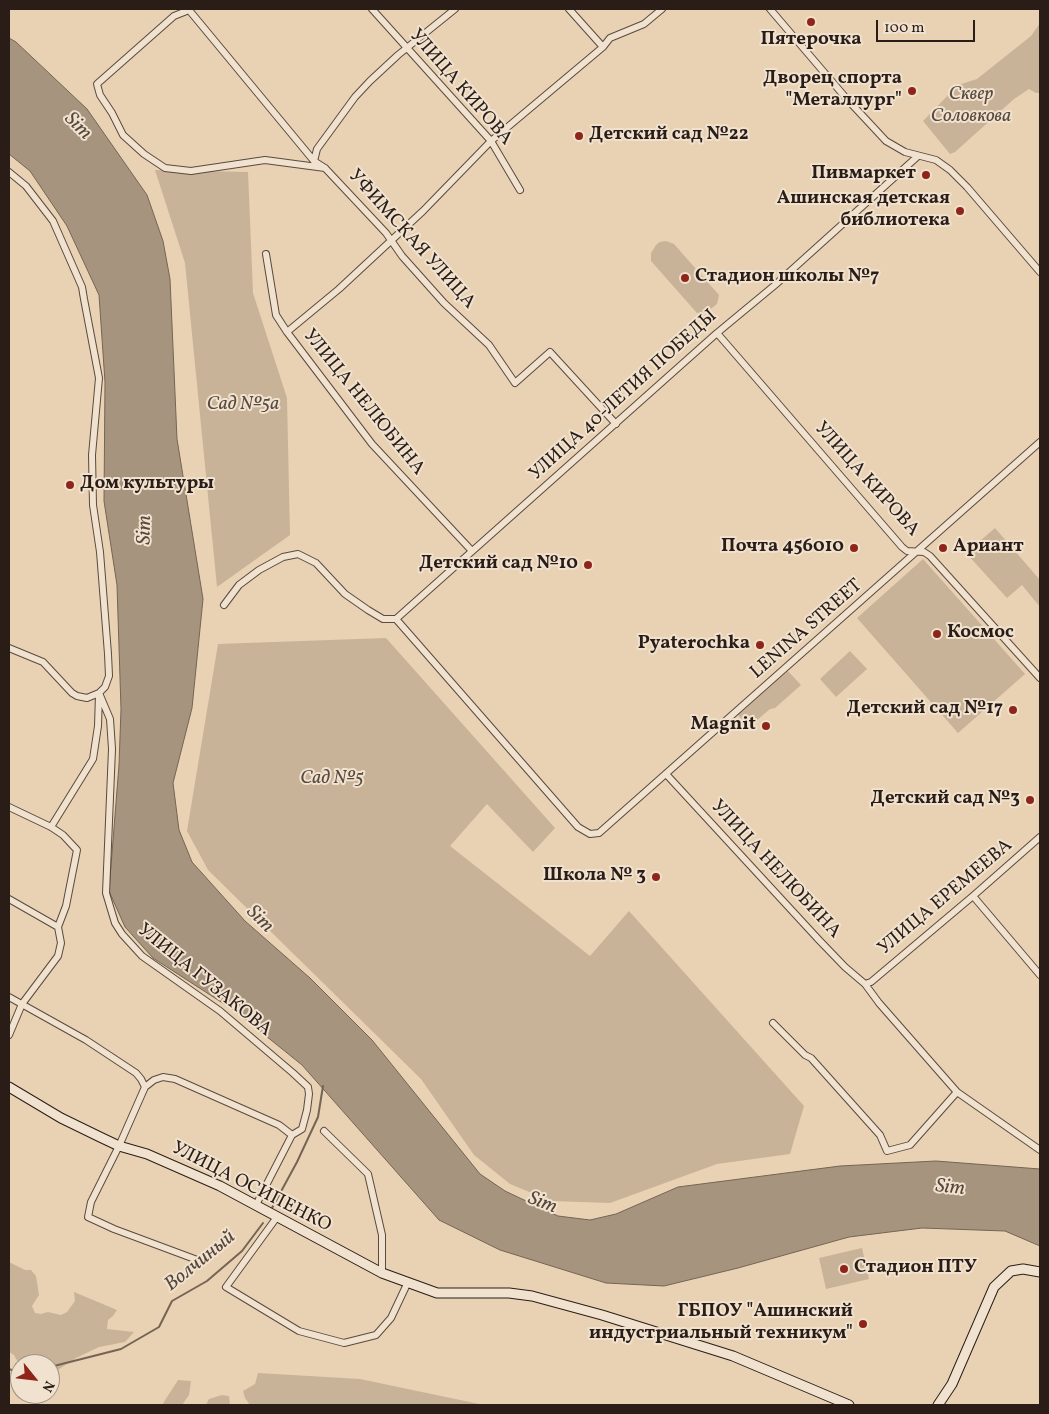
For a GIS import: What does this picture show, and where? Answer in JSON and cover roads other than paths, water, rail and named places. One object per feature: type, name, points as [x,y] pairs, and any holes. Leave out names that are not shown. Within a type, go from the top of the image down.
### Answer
[{"type":"main road","name":"УЛИЦА ОСИПЕНКО","points":[[9,1087],[61,1118],[119,1146],[147,1154],[220,1186],[382,1273],[437,1293],[510,1293],[532,1296],[602,1315],[733,1356],[849,1405]]},
{"type":"main road","points":[[938,1405],[952,1384],[994,1287],[1011,1271],[1040,1272]]},
{"type":"street","name":"УЛИЦА КИРОВА","points":[[372,9],[491,140],[520,190]]},
{"type":"street","points":[[314,161],[318,149],[355,97],[370,81],[455,9]]},
{"type":"street","points":[[569,9],[603,47]]},
{"type":"street","points":[[287,332],[339,289],[444,190],[491,140],[603,47],[610,38],[644,24],[662,9]]},
{"type":"street","points":[[770,9],[886,141],[896,148],[936,160],[950,170],[1040,272]]},
{"type":"street","name":"УФИМСКАЯ УЛИЦА","points":[[325,168],[265,160],[191,171],[165,168],[144,154],[123,135],[96,84],[174,16],[188,10],[314,161],[325,168],[391,240],[402,256],[444,303],[490,345],[515,383],[550,352],[616,424]]},
{"type":"street","name":"УЛИЦА 40-ЛЕТИЯ ПОБЕДЫ","points":[[396,619],[717,333],[775,285],[918,156]]},
{"type":"street","points":[[9,172],[26,186],[53,221],[82,287],[99,378],[92,455],[93,505],[100,552],[109,676],[105,687],[99,693],[88,698],[72,693],[42,662],[9,648]]},
{"type":"street","name":"УЛИЦА НЕЛЮБИНА","points":[[266,254],[276,315],[287,332],[372,444],[472,551]]},
{"type":"street","name":"УЛИЦА КИРОВА","points":[[717,333],[902,547],[907,551],[924,552],[930,556],[1040,678]]},
{"type":"street","name":"LENINA STREET","points":[[396,619],[578,827],[590,834],[599,833],[1040,442]]},
{"type":"street","points":[[224,605],[239,585],[260,570],[282,558],[298,554],[316,563],[345,594],[368,610],[383,619],[396,619]]},
{"type":"street","points":[[51,828],[93,760],[98,726],[99,693]]},
{"type":"street","name":"УЛИЦА ГУЗАКОВА","points":[[99,693],[110,719],[112,749],[106,893],[115,923],[122,934],[142,956],[220,1010],[308,1087],[307,1110],[302,1129],[292,1135],[256,1205]]},
{"type":"street","name":"УЛИЦА НЕЛЮБИНА","points":[[666,774],[845,967],[868,983],[879,1003],[957,1092],[1040,1150]]},
{"type":"street","points":[[9,807],[63,835],[78,850],[66,906],[58,927],[61,943],[58,956],[22,1004],[9,1035]]},
{"type":"street","name":"УЛИЦА ЕРЕМЕЕВА","points":[[868,983],[973,896],[1040,837]]},
{"type":"street","points":[[973,896],[1040,975]]},
{"type":"street","points":[[9,898],[58,927]]},
{"type":"street","points":[[9,997],[86,1040],[136,1073],[144,1087]]},
{"type":"street","points":[[773,1023],[818,1064],[880,1135],[887,1151],[910,1145],[957,1092]]},
{"type":"street","points":[[200,1261],[114,1229],[88,1217],[91,1202],[119,1146],[144,1087],[154,1080],[164,1077],[175,1079],[279,1125],[292,1135]]},
{"type":"street","points":[[324,1131],[368,1174],[382,1235],[382,1273]]},
{"type":"street","points":[[277,1217],[226,1287],[299,1331],[344,1343],[376,1335],[391,1318],[408,1282]]},
{"type":"water","name":"Sim","points":[[9,38],[16,42],[87,109],[147,195],[163,241],[170,279],[177,439],[203,599],[192,708],[173,783],[179,830],[192,862],[245,921],[310,978],[372,1040],[480,1174],[505,1191],[558,1216],[590,1220],[616,1214],[678,1187],[840,1166],[936,1161],[1040,1169],[1040,1246],[1005,1231],[922,1228],[849,1237],[738,1268],[664,1286],[606,1283],[500,1250],[439,1220],[302,1065],[235,1011],[153,958],[125,927],[109,891],[119,765],[121,709],[117,585],[104,501],[105,382],[99,295],[67,226],[30,171],[9,154]]},
{"type":"waterway","name":"Волчиный","points":[[272,1208],[297,1162],[318,1117],[323,1086]]},
{"type":"waterway","name":"Волчиный","points":[[60,1364],[121,1349],[159,1327],[172,1301],[207,1281],[242,1251],[263,1223]]},
{"type":"place","name":"Пятерочка","points":[[811,22]]},
{"type":"place","name":"Дворец спорта \"Металлург\"","points":[[912,91]]},
{"type":"place","name":"Детский сад №22","points":[[579,136]]},
{"type":"place","name":"Пивмаркет","points":[[926,175]]},
{"type":"place","name":"Ашинская детская библиотека","points":[[960,211]]},
{"type":"place","name":"Стадион школы №7","points":[[685,278]]},
{"type":"place","name":"Дом культуры","points":[[70,485]]},
{"type":"place","name":"Почта 456010","points":[[854,548]]},
{"type":"place","name":"Ариант","points":[[943,548]]},
{"type":"place","name":"Детский сад №10","points":[[588,565]]},
{"type":"place","name":"Космос","points":[[937,634]]},
{"type":"place","name":"Pyaterochka","points":[[760,645]]},
{"type":"place","name":"Детский сад №17","points":[[1013,710]]},
{"type":"place","name":"Magnit","points":[[766,726]]},
{"type":"place","name":"Детский сад №3","points":[[1030,800]]},
{"type":"place","name":"Школа № 3","points":[[656,877]]},
{"type":"place","name":"Стадион ПТУ","points":[[844,1269]]},
{"type":"place","name":"ГБПОУ \"Ашинский индустриальный техникум\"","points":[[863,1324]]},
{"type":"park label","name":"Сквер Соловкова","points":[[971,107]]},
{"type":"park label","name":"Сад №5а","points":[[243,406]]},
{"type":"park label","name":"Сад №5","points":[[332,780]]}]
